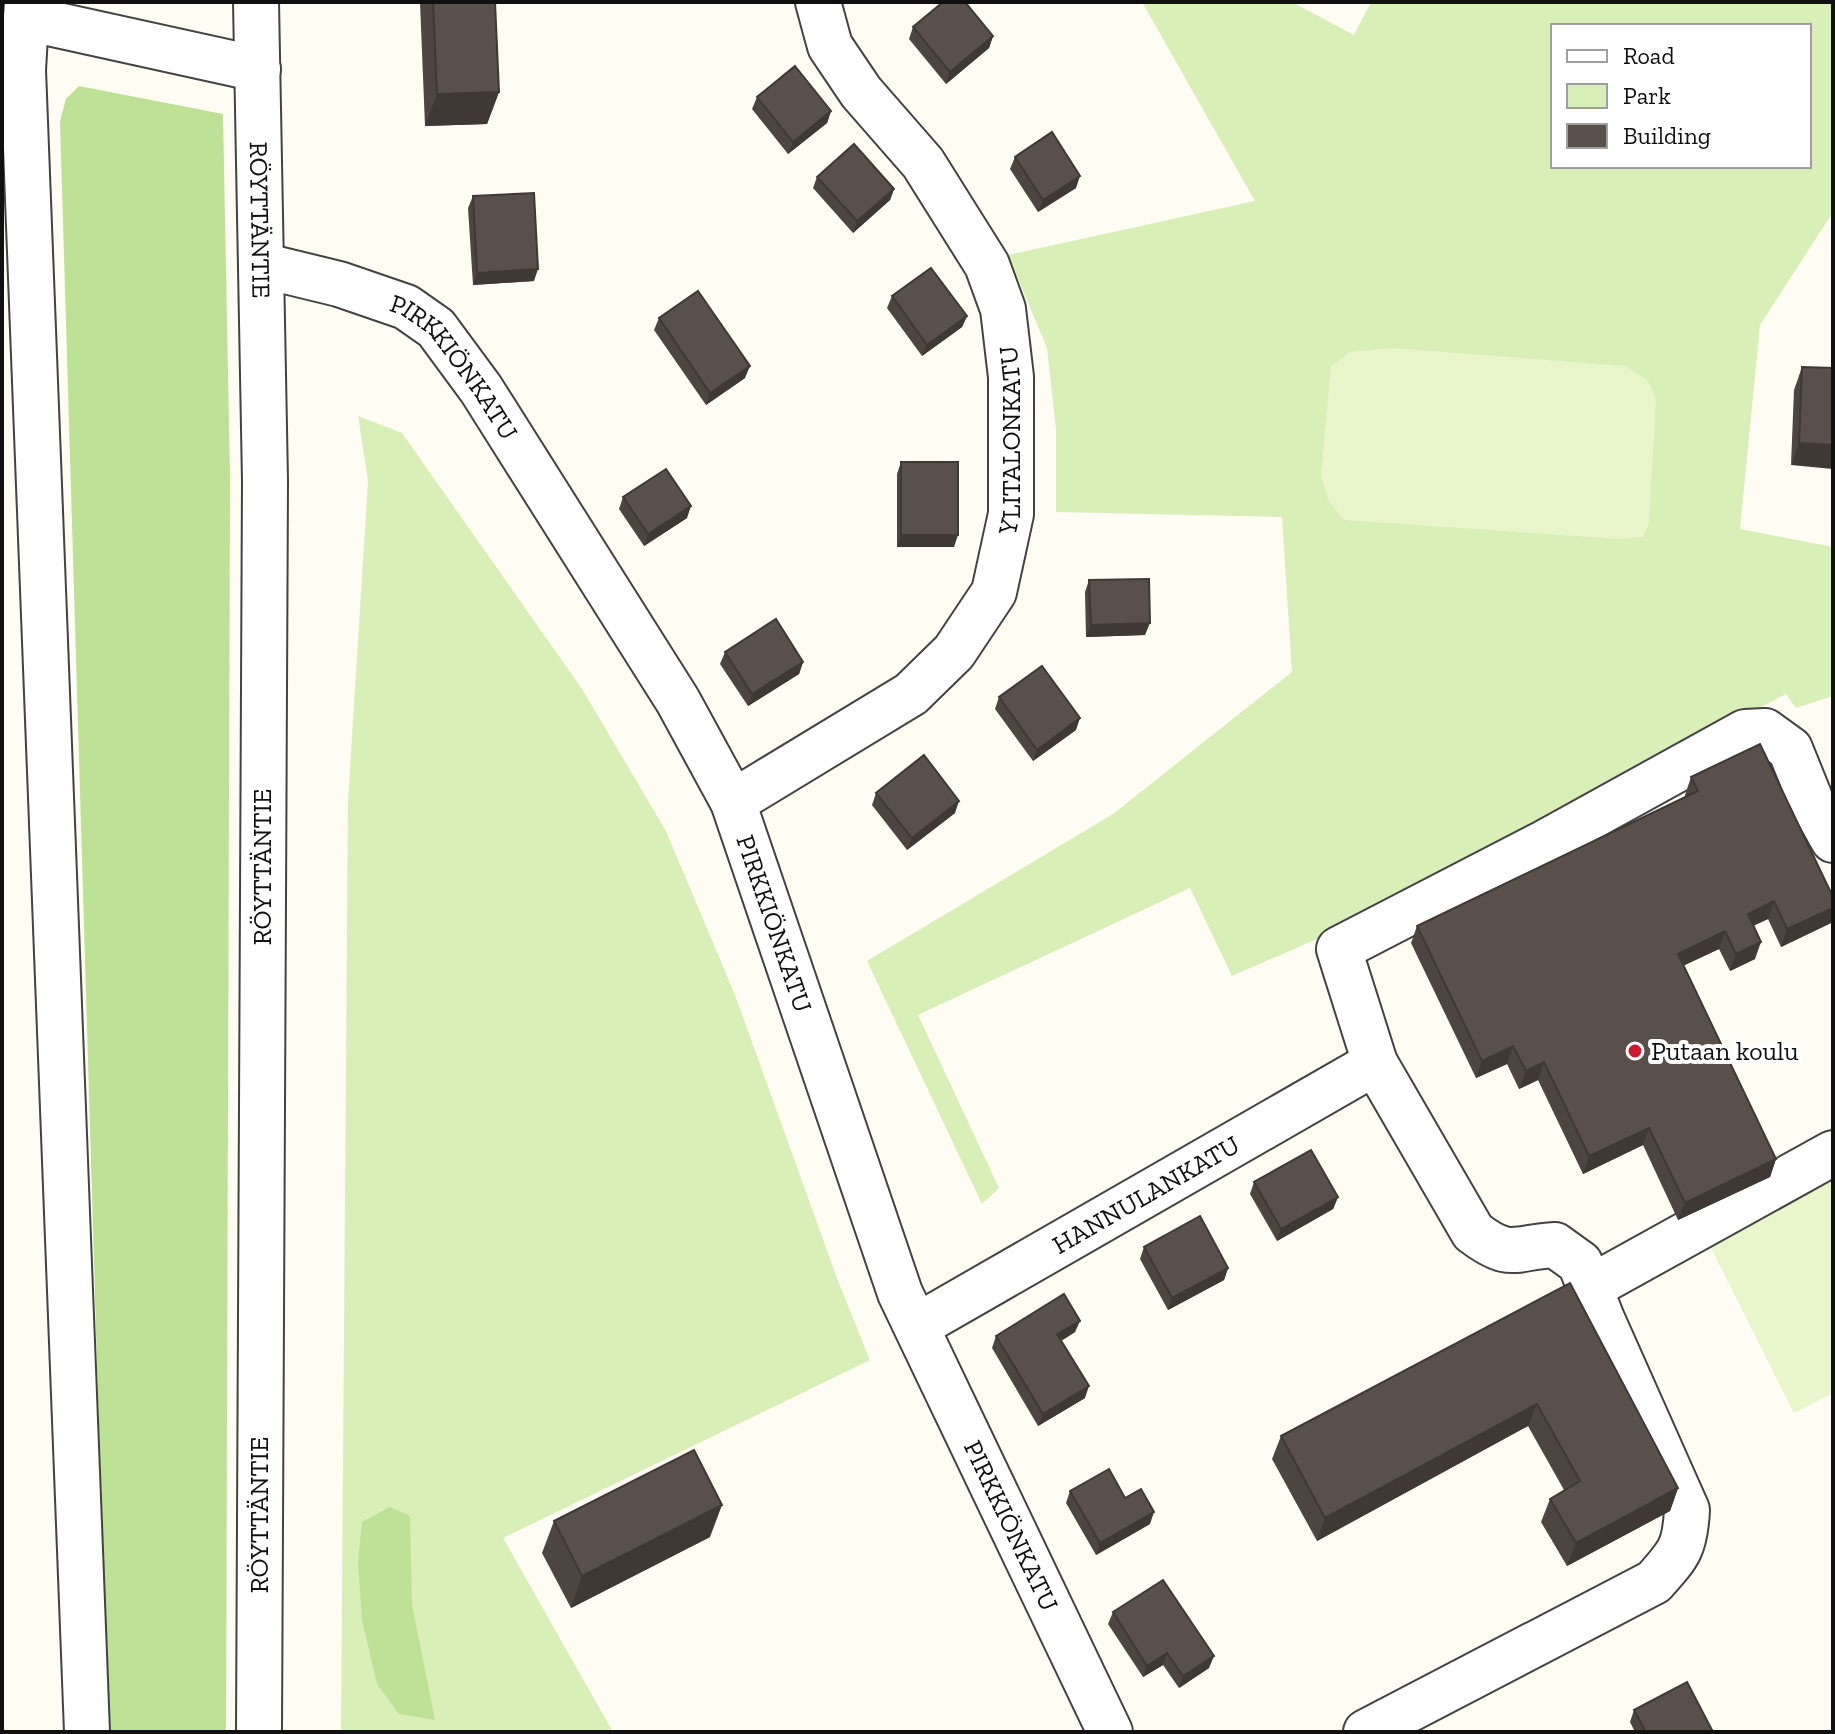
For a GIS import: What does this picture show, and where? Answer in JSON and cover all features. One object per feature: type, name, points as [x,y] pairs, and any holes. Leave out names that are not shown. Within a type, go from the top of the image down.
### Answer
[{"type":"street","name":"RÖYTTÄNTIE","points":[[256,2],[265,497],[259,1732]]},
{"type":"street","name":"YLITALONKATU","points":[[733,802],[911,694],[954,652],[994,592],[1011,514],[1011,377],[1003,309],[987,265],[923,163],[861,92],[830,46],[818,2]]},
{"type":"street","points":[[87,1732],[23,70],[27,10],[258,69]]},
{"type":"street","name":"PIRKKIÖNKATU","points":[[261,265],[339,284],[406,307],[436,328],[481,389],[678,701],[733,802],[900,1293],[1110,1732]]},
{"type":"street","points":[[1366,1732],[1654,1582],[1677,1556],[1686,1537],[1687,1510],[1580,1263],[1555,1245],[1509,1252],[1488,1244],[1473,1232],[1375,1063],[1339,949],[1544,843],[1745,732],[1765,731],[1790,749],[1811,801],[1833,840]]},
{"type":"street","name":"HANNULANKATU","points":[[917,1326],[1375,1063]]},
{"type":"street","points":[[1591,1287],[1833,1153]]},
{"type":"green space","points":[[1142,2],[1292,2],[1354,35],[1371,2],[1833,2],[1833,212],[1760,325],[1740,529],[1833,547],[1833,696],[1796,708],[1786,694],[1360,920],[1232,976],[1190,888],[918,1015],[999,1188],[982,1204],[867,961],[1113,814],[1292,672],[1282,517],[1056,512],[1056,429],[1047,348],[1008,255],[1255,201]]},
{"type":"green space","points":[[79,86],[223,114],[230,477],[226,1732],[108,1732],[60,121],[66,99]]},
{"type":"green space","points":[[1392,348],[1626,366],[1648,381],[1656,399],[1649,523],[1643,537],[1620,539],[1344,520],[1328,500],[1321,474],[1331,366],[1350,352]]},
{"type":"green space","points":[[358,416],[402,433],[582,689],[666,831],[735,995],[838,1281],[870,1360],[503,1538],[613,1732],[341,1732],[348,801],[368,481]]},
{"type":"green space","points":[[1833,1167],[1833,1393],[1794,1413],[1703,1232]]},
{"type":"green space","points":[[390,1507],[410,1516],[412,1605],[435,1720],[399,1714],[377,1684],[362,1620],[358,1562],[362,1522]]},
{"type":"building","points":[[433,2],[495,2],[499,92],[437,94]]},
{"type":"building","points":[[943,2],[965,2],[993,36],[950,72],[913,27]]},
{"type":"building","points":[[795,66],[831,111],[793,142],[757,97]]},
{"type":"building","points":[[1052,132],[1080,176],[1043,200],[1015,157]]},
{"type":"building","points":[[854,144],[894,189],[857,221],[817,177]]},
{"type":"building","points":[[534,193],[538,269],[477,273],[473,196]]},
{"type":"building","points":[[931,268],[967,316],[927,345],[892,296]]},
{"type":"building","points":[[698,291],[750,366],[710,393],[659,318]]},
{"type":"building","points":[[1802,367],[1833,368],[1833,445],[1799,443]]},
{"type":"building","points":[[901,462],[958,462],[958,535],[901,535]]},
{"type":"building","points":[[666,469],[691,506],[648,534],[623,497]]},
{"type":"building","points":[[1149,579],[1150,623],[1091,625],[1089,580]]},
{"type":"building","points":[[776,619],[803,662],[752,694],[725,652]]},
{"type":"building","points":[[1042,666],[1080,718],[1037,750],[999,697]]},
{"type":"building","points":[[1760,744],[1833,897],[1833,908],[1787,929],[1774,901],[1748,914],[1761,942],[1736,954],[1725,931],[1678,954],[1776,1159],[1685,1203],[1649,1128],[1589,1156],[1544,1062],[1526,1071],[1513,1046],[1482,1061],[1417,926],[1698,791],[1691,777]]},
{"type":"building","points":[[924,755],[959,801],[912,838],[876,793]]},
{"type":"building","points":[[1311,1150],[1338,1197],[1281,1229],[1254,1182]]},
{"type":"building","points":[[1200,1216],[1228,1268],[1172,1298],[1144,1247]]},
{"type":"building","points":[[1570,1283],[1678,1488],[1576,1543],[1550,1499],[1580,1481],[1537,1404],[1325,1518],[1281,1436]]},
{"type":"building","points":[[1064,1294],[1080,1321],[1057,1334],[1089,1386],[1043,1414],[996,1336]]},
{"type":"building","points":[[694,1450],[722,1505],[582,1576],[554,1521]]},
{"type":"building","points":[[1109,1469],[1125,1498],[1141,1489],[1154,1512],[1100,1543],[1070,1491]]},
{"type":"building","points":[[1163,1580],[1214,1656],[1183,1676],[1167,1653],[1147,1666],[1113,1612]]},
{"type":"building","points":[[1687,1682],[1713,1732],[1646,1732],[1634,1710]]},
{"type":"place","name":"Putaan koulu","points":[[1635,1051]]}]
